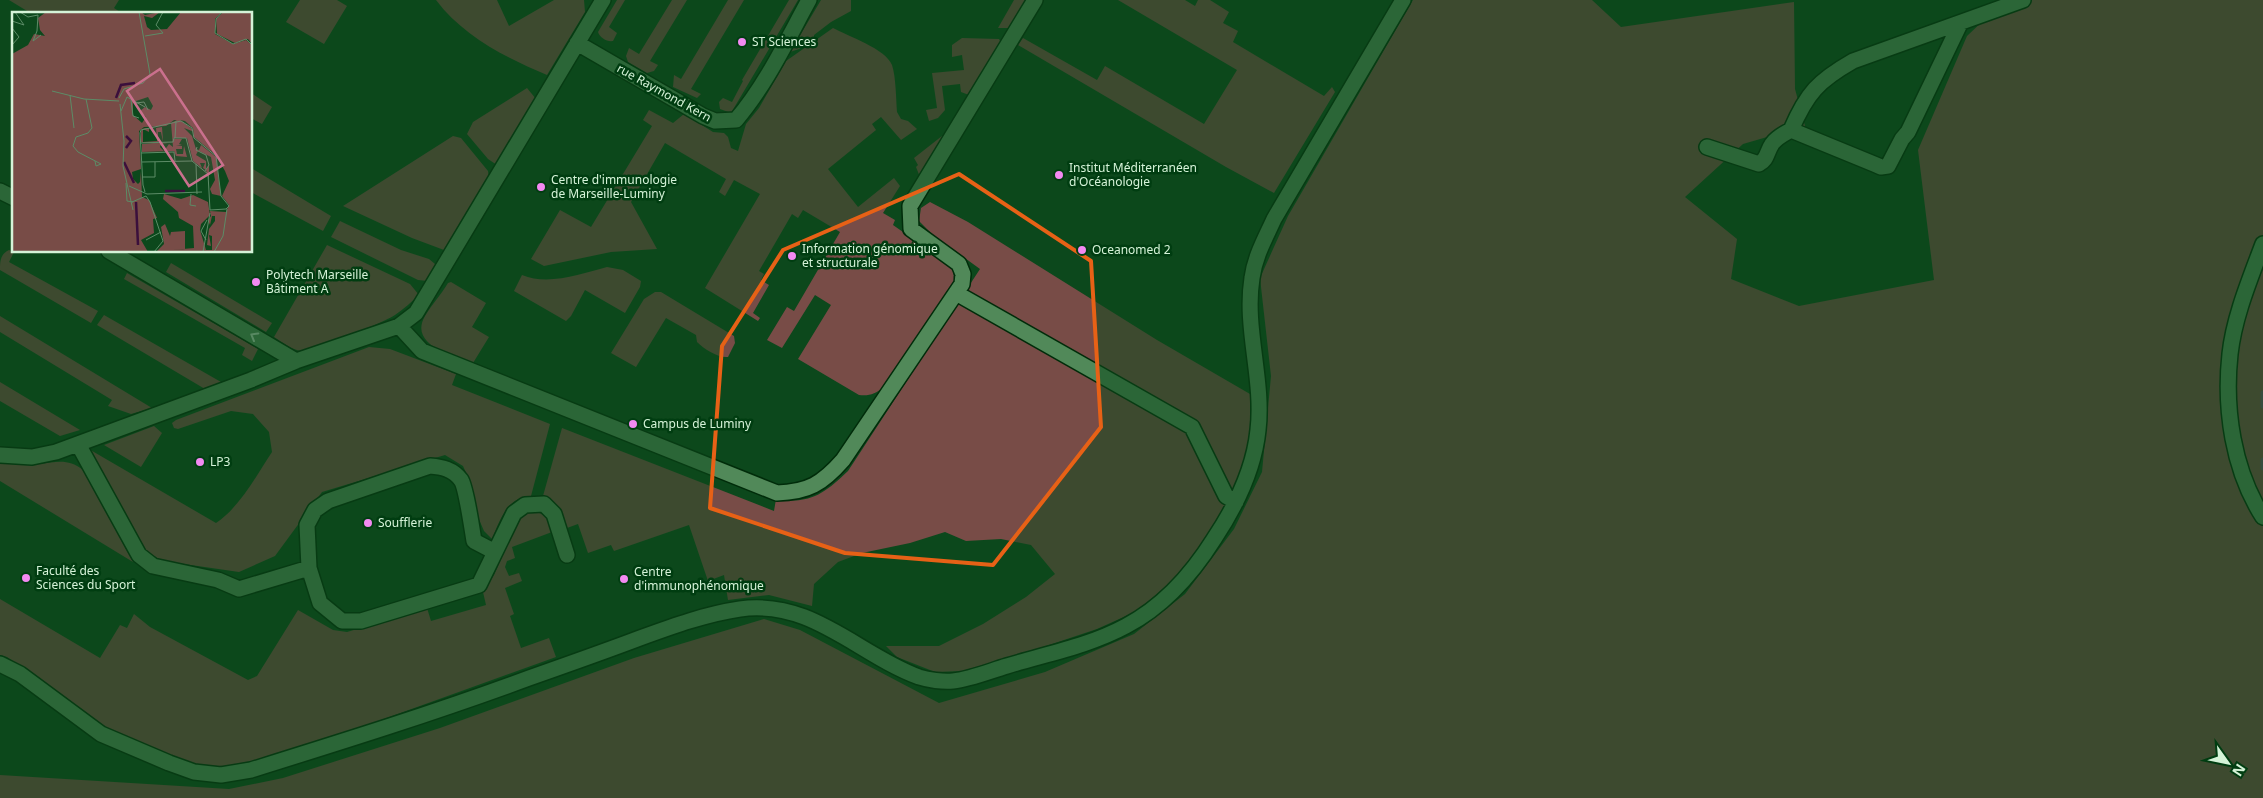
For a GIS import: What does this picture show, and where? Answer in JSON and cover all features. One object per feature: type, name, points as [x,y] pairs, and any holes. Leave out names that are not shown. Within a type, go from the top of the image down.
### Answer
[{"type":"street","points":[[0,455],[32,457],[56,452],[243,383],[296,361],[399,326],[416,313],[603,0]]},
{"type":"street","name":"rue Raymond Kern","points":[[577,43],[703,116],[715,121],[736,120],[750,102],[775,61],[809,0]]},
{"type":"street","points":[[399,326],[422,351],[777,493],[792,492],[812,487],[829,476],[843,460],[962,284],[963,274],[960,264],[911,229],[910,206],[1036,0]]},
{"type":"street","points":[[0,664],[20,674],[101,734],[185,769],[221,775],[251,770],[449,707],[694,619],[742,609],[768,608],[797,613],[821,624],[893,666],[923,678],[952,682],[1090,642],[1127,626],[1158,604],[1187,576],[1213,541],[1236,502],[1248,474],[1258,430],[1258,389],[1250,305],[1252,279],[1258,252],[1274,220],[1403,0]]},
{"type":"street","points":[[1707,147],[1759,164],[1766,160],[1771,145],[1779,136],[1791,130],[1801,106],[1814,88],[1832,73],[1853,61],[2023,0]]},
{"type":"street","points":[[1791,130],[1881,167],[1888,166],[1902,139],[1908,132],[1960,24]]},
{"type":"street","points":[[0,191],[12,197]]},
{"type":"street","points":[[2263,244],[2246,291],[2230,354],[2229,408],[2238,460],[2247,486],[2263,517]]},
{"type":"street","points":[[111,252],[296,361]]},
{"type":"street","points":[[956,293],[1192,427],[1226,496],[1236,502]]},
{"type":"street","points":[[78,444],[139,555],[153,566],[218,580],[239,589],[309,568]]},
{"type":"street","points":[[495,552],[474,541],[462,481],[453,472],[443,467],[430,466],[328,501],[315,510],[307,525],[309,568],[320,604],[342,621],[361,621],[479,585],[514,513],[525,505],[533,503],[544,504],[554,514],[567,555]]},
{"type":"highlighted area","points":[[959,174],[1091,261],[1101,427],[993,565],[845,553],[710,508],[722,346],[783,250]]},
{"type":"shaded area","points":[[9,0],[119,0],[114,8],[120,12],[29,12]]},
{"type":"shaded area","points":[[300,0],[337,0],[347,6],[324,44],[286,22]]},
{"type":"shaded area","points":[[436,0],[497,0],[509,26],[554,0],[584,0],[585,12],[547,75],[486,45],[459,25]]},
{"type":"shaded area","points":[[617,0],[625,0],[609,27],[617,33],[613,41],[608,41],[602,38],[598,32]]},
{"type":"shaded area","points":[[672,0],[687,0],[650,61],[658,65],[654,71],[647,73],[628,62],[626,56],[629,48],[639,54]]},
{"type":"shaded area","points":[[728,0],[744,0],[691,89],[701,94],[697,98],[673,87],[674,75],[681,79]]},
{"type":"shaded area","points":[[789,0],[798,0],[731,113],[720,109],[719,102],[723,98],[732,102],[742,80]]},
{"type":"shaded area","points":[[821,0],[851,0],[851,11],[831,22],[814,35],[814,39],[799,49],[790,52]]},
{"type":"shaded area","points":[[1014,0],[1027,0],[1010,28],[998,28]]},
{"type":"shaded area","points":[[1118,0],[1185,0],[1195,6],[1198,0],[1210,0],[1229,12],[1223,23],[1238,31],[1233,42],[1324,96],[1332,87],[1335,92],[1274,193],[1226,167],[1018,45],[1023,38],[1097,80],[1105,66],[1204,124],[1237,70]]},
{"type":"shaded area","points":[[1413,0],[1592,0],[1621,27],[1794,2],[1795,89],[1805,126],[1743,144],[1685,197],[1737,239],[1731,279],[1799,306],[1934,280],[1918,150],[1967,36],[2005,0],[2263,0],[2263,798],[0,798],[0,775],[229,789],[283,778],[440,728],[634,658],[764,619],[800,630],[939,703],[1045,672],[1134,634],[1185,594],[1234,529],[1262,472],[1271,376],[1260,278],[1288,216]]},
{"type":"shaded area","points":[[833,28],[875,48],[888,59],[892,65],[894,76],[897,112],[901,119],[908,121],[917,129],[901,140],[881,117],[872,124],[876,130],[828,169],[858,207],[894,178],[900,186],[883,213],[895,220],[893,225],[953,267],[954,281],[884,387],[872,394],[859,395],[798,359],[831,305],[815,295],[782,348],[767,340],[787,307],[794,311],[840,232],[803,210],[798,218],[792,214],[759,271],[764,274],[761,280],[769,285],[753,313],[760,318],[758,321],[705,288],[760,194],[734,180],[725,196],[719,192],[726,179],[665,143],[631,202],[657,249],[611,252],[544,266],[531,259],[560,210],[591,227],[652,126],[643,120],[649,110],[673,123],[684,114],[713,132],[724,133],[728,137],[731,148],[738,151],[746,124],[759,108],[786,61]]},
{"type":"shaded area","points":[[962,38],[999,39],[1001,43],[969,95],[961,92],[960,84],[942,86],[945,110],[938,118],[929,121],[926,110],[937,108],[932,73],[964,70],[962,55],[952,57],[952,45]]},
{"type":"shaded area","points":[[527,88],[536,99],[497,165],[488,159],[467,134],[473,122]]},
{"type":"shaded area","points":[[252,94],[272,107],[262,124],[252,119]]},
{"type":"shaded area","points":[[453,136],[461,138],[488,171],[489,179],[449,247],[444,250],[412,238],[343,206]]},
{"type":"shaded area","points":[[944,136],[920,177],[916,167],[918,165],[914,158]]},
{"type":"shaded area","points":[[252,169],[331,216],[323,231],[252,193]]},
{"type":"shaded area","points":[[930,202],[968,222],[1157,340],[1250,394],[1250,441],[1242,476],[1228,507],[1188,567],[1137,611],[1097,629],[1022,654],[962,671],[935,672],[897,657],[886,646],[939,646],[983,624],[1026,597],[1055,574],[1031,545],[1001,539],[966,541],[945,532],[910,543],[862,553],[838,562],[814,584],[812,606],[769,595],[728,600],[724,575],[708,581],[689,525],[614,551],[611,545],[588,553],[578,524],[567,528],[558,509],[543,496],[562,428],[774,511],[776,499],[798,500],[816,496],[832,486],[848,471],[980,269],[933,235],[919,221],[921,208]]},
{"type":"shaded area","points":[[340,221],[401,250],[429,259],[435,264],[435,270],[428,281],[418,280],[331,237]]},
{"type":"shaded area","points":[[327,245],[410,284],[419,295],[395,315],[377,324],[319,347],[301,351],[287,346],[274,337]]},
{"type":"shaded area","points":[[9,250],[14,252],[9,262],[98,311],[91,323],[0,270],[0,261]]},
{"type":"shaded area","points":[[171,263],[272,323],[266,332],[166,272]]},
{"type":"shaded area","points":[[607,267],[623,270],[641,281],[640,287],[625,313],[585,290],[571,316],[566,321],[514,291],[522,275],[543,279],[564,278]]},
{"type":"shaded area","points":[[127,273],[258,349],[252,361],[242,355],[245,348],[124,279]]},
{"type":"shaded area","points":[[451,282],[486,303],[472,327],[489,337],[473,363],[436,348],[423,335],[421,326],[425,316],[448,283]]},
{"type":"shaded area","points":[[655,292],[661,292],[734,336],[735,343],[728,357],[716,355],[707,350],[697,342],[696,335],[666,318],[636,367],[611,353],[644,299]]},
{"type":"shaded area","points":[[104,315],[221,382],[205,389],[97,325]]},
{"type":"shaded area","points":[[0,316],[152,408],[131,414],[108,406],[112,400],[0,332]]},
{"type":"shaded area","points":[[369,347],[390,349],[456,374],[452,385],[550,424],[531,496],[516,500],[510,505],[492,539],[484,531],[478,517],[471,484],[463,466],[445,455],[322,492],[275,556],[239,572],[163,561],[147,552],[87,448],[216,523],[233,509],[254,481],[272,452],[269,432],[253,414],[231,411],[178,429],[174,428],[172,423]]},
{"type":"shaded area","points":[[0,382],[80,430],[60,436],[0,401]]},
{"type":"shaded area","points":[[154,426],[162,433],[141,467],[104,445]]},
{"type":"shaded area","points":[[0,460],[29,464],[67,462],[78,466],[83,470],[133,562],[0,481]]},
{"type":"shaded area","points":[[533,511],[546,518],[552,532],[512,547],[515,558],[507,561],[505,567],[509,576],[519,573],[522,581],[505,588],[514,614],[510,616],[521,648],[549,638],[556,657],[334,737],[233,768],[196,765],[111,732],[7,657],[0,655],[0,599],[100,658],[120,625],[127,628],[134,614],[150,627],[248,680],[257,676],[298,610],[333,630],[347,632],[427,608],[431,621],[486,605],[483,592],[494,575],[517,523],[524,513]]},
{"type":"waterway","points":[[2263,393],[2263,406]]},
{"type":"waterway","points":[[2263,460],[2263,468]]},
{"type":"place","name":"ST Sciences","points":[[742,42]]},
{"type":"place","name":"Institut Méditerranéen d'Océanologie","points":[[1059,175]]},
{"type":"place","name":"Centre d'immunologie de Marseille-Luminy","points":[[541,187]]},
{"type":"place","name":"Oceanomed 2","points":[[1082,250]]},
{"type":"place","name":"Information génomique et structurale","points":[[792,256]]},
{"type":"place","name":"Polytech Marseille Bâtiment A","points":[[256,282]]},
{"type":"place","name":"Campus de Luminy","points":[[633,424]]},
{"type":"place","name":"LP3","points":[[200,462]]},
{"type":"place","name":"Soufflerie","points":[[368,523]]},
{"type":"place","name":"Faculté des Sciences du Sport","points":[[26,578]]},
{"type":"place","name":"Centre d'immunophénomique","points":[[624,579]]}]
